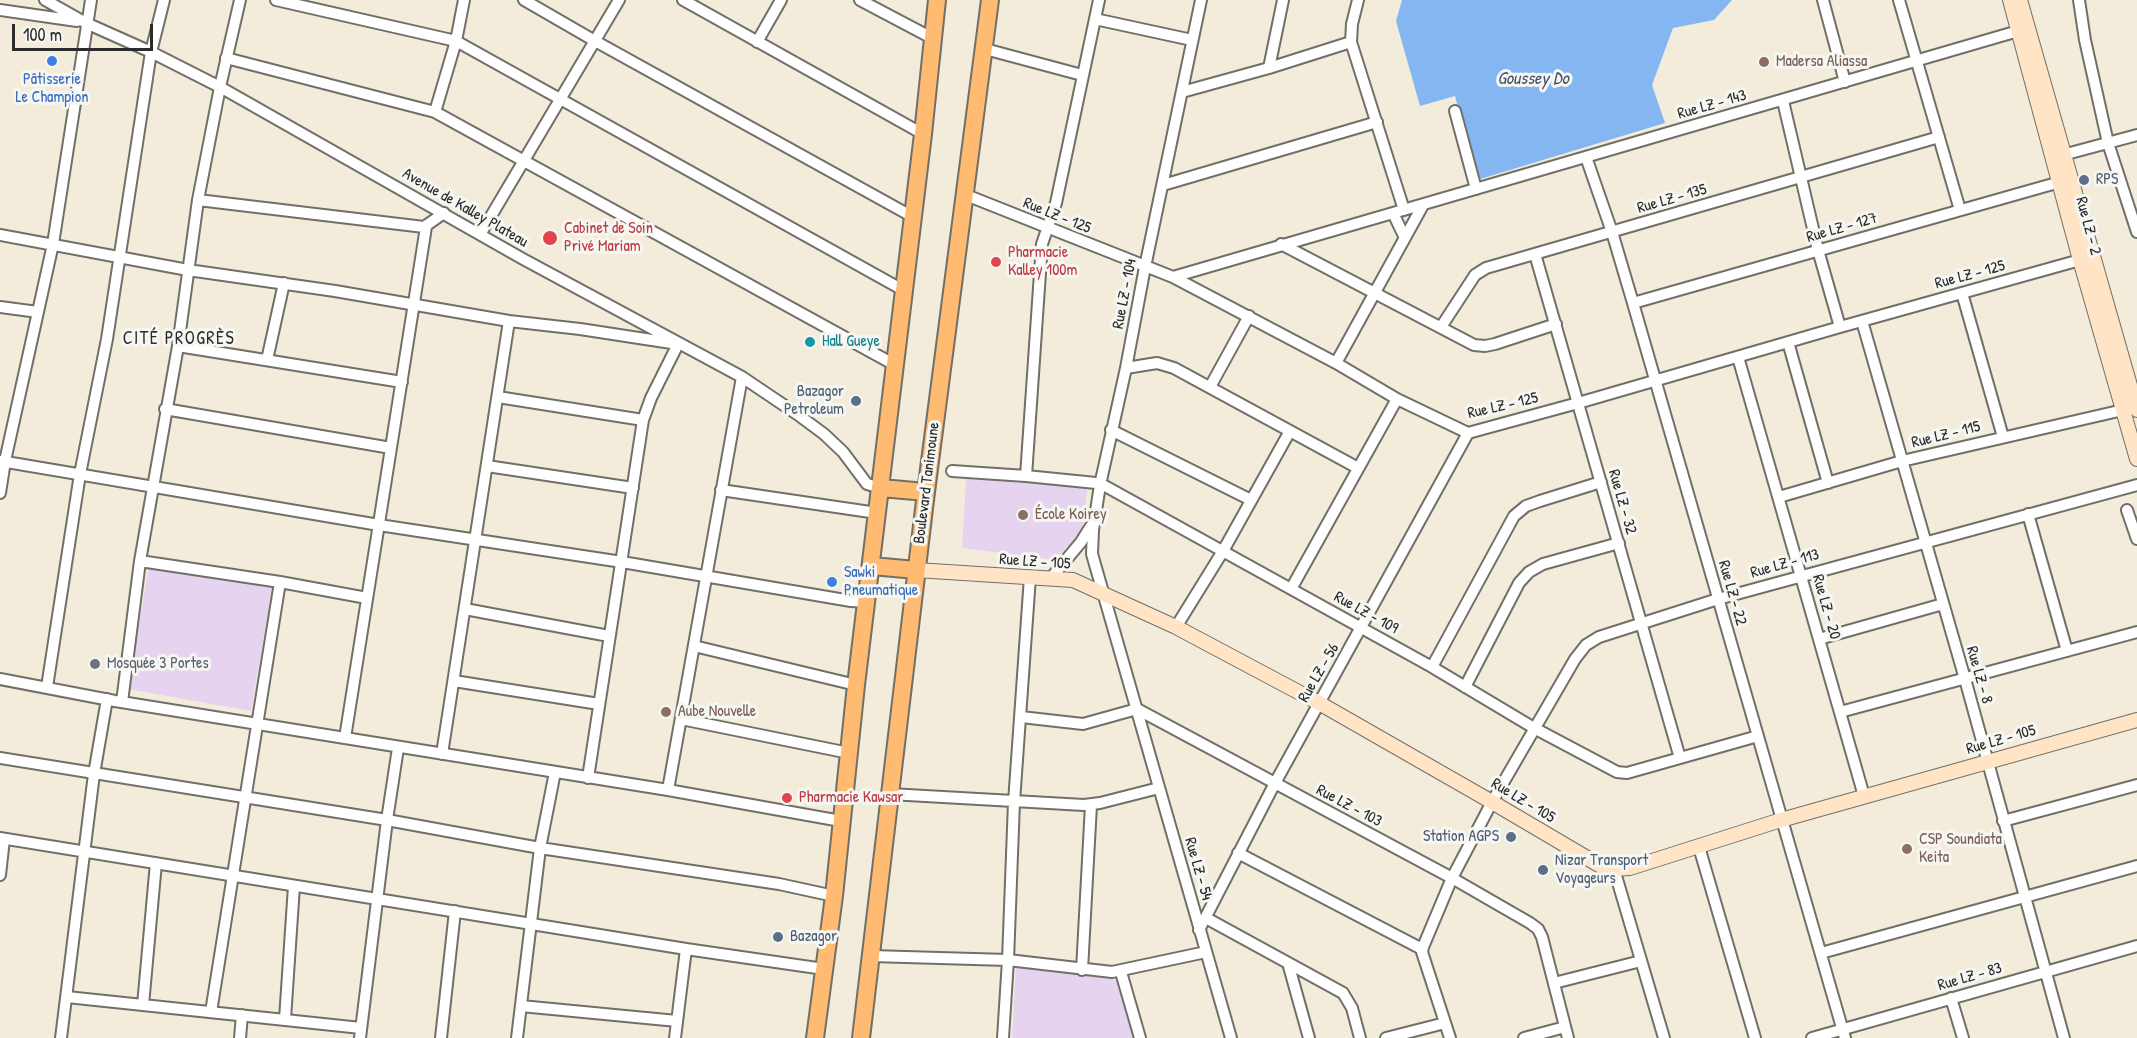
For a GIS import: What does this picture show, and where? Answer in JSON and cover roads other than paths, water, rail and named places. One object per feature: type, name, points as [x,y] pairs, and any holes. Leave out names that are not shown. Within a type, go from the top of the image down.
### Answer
[{"type":"main road","points":[[815,1038],[834,896],[856,685],[872,566],[937,0]]},
{"type":"main road","name":"Boulevard Tanimoune","points":[[861,1038],[916,570],[990,0]]},
{"type":"main road","name":"Rue LZ - 2","points":[[2010,0],[2023,30]]},
{"type":"main road","name":"Rue LZ - 2","points":[[2020,0],[2023,30],[2055,157],[2130,410],[2137,459]]},
{"type":"main road","name":"Rue LZ - 2","points":[[2055,157],[2080,260],[2130,410]]},
{"type":"main road","points":[[881,488],[926,492]]},
{"type":"main road","points":[[872,566],[916,570]]},
{"type":"main road","name":"Rue LZ - 105","points":[[916,570],[1073,580],[1176,627],[1319,703],[1599,865],[1614,870],[1630,868],[1781,820],[2137,720]]},
{"type":"street","name":"Avenue de Kalley Plateau","points":[[45,0],[86,23],[151,52],[220,87],[678,344],[742,377],[824,434],[843,452],[867,484],[881,488]]},
{"type":"street","points":[[0,493],[2,461],[53,243],[91,0]]},
{"type":"street","points":[[47,687],[80,474],[107,339],[151,52],[164,0]]},
{"type":"street","points":[[122,702],[140,561],[165,409],[178,346],[198,200],[240,0]]},
{"type":"street","points":[[276,0],[456,41],[903,290]]},
{"type":"street","points":[[435,112],[456,41],[464,0]]},
{"type":"street","points":[[524,0],[913,218]]},
{"type":"street","points":[[481,234],[619,0]]},
{"type":"street","points":[[682,0],[699,4],[758,42],[923,134]]},
{"type":"street","points":[[758,42],[781,0]]},
{"type":"street","points":[[860,0],[932,38]]},
{"type":"street","points":[[1026,476],[1042,244],[1056,202],[1099,0]]},
{"type":"street","name":"Rue LZ - 104","points":[[1137,709],[1092,554],[1094,521],[1201,0]]},
{"type":"street","points":[[1269,68],[1283,0]]},
{"type":"street","points":[[1358,0],[1352,24],[1352,42],[1377,122],[1405,238]]},
{"type":"street","points":[[1823,0],[1845,82]]},
{"type":"street","points":[[1899,0],[1960,210]]},
{"type":"street","points":[[2079,0],[2085,40],[2108,143],[2137,232]]},
{"type":"street","points":[[0,10],[86,23]]},
{"type":"street","points":[[1095,19],[1192,40]]},
{"type":"street","name":"Rue LZ - 143","points":[[1399,211],[2023,30]]},
{"type":"street","points":[[1182,92],[1352,42]]},
{"type":"street","points":[[985,49],[1082,75]]},
{"type":"street","points":[[226,58],[435,112],[895,365]]},
{"type":"street","points":[[1782,100],[1818,250],[1840,327]]},
{"type":"street","points":[[1455,111],[1476,189]]},
{"type":"street","points":[[1164,185],[1377,122]]},
{"type":"street","points":[[2055,157],[2137,135]]},
{"type":"street","name":"Rue LZ - 135","points":[[1441,327],[1475,275],[1486,268],[1939,137]]},
{"type":"street","name":"Rue LZ - 22","points":[[1586,158],[1612,232],[1633,303],[1843,1034]]},
{"type":"street","name":"Rue LZ - 127","points":[[1633,303],[2060,182]]},
{"type":"street","name":"Rue LZ - 125","points":[[966,195],[1173,277],[1336,363],[1397,399],[1468,433],[1578,404],[2080,260]]},
{"type":"street","points":[[198,200],[426,227]]},
{"type":"street","points":[[1336,363],[1423,205]]},
{"type":"street","points":[[1173,277],[1399,211]]},
{"type":"street","points":[[345,738],[426,227],[444,213]]},
{"type":"street","points":[[0,235],[53,243],[188,270],[284,283],[510,321],[678,344],[651,398],[644,420],[588,778]]},
{"type":"street","points":[[1281,244],[1474,345],[1485,346],[1556,324]]},
{"type":"street","name":"Rue LZ - 32","points":[[1535,254],[1680,758]]},
{"type":"street","points":[[267,360],[284,283]]},
{"type":"street","points":[[1962,292],[2003,437]]},
{"type":"street","points":[[0,307],[38,312]]},
{"type":"street","points":[[1210,387],[1249,316]]},
{"type":"street","points":[[442,754],[510,321]]},
{"type":"street","name":"Rue LZ - 8","points":[[1862,321],[1965,679],[2064,1038]]},
{"type":"street","points":[[1788,342],[1827,483]]},
{"type":"street","points":[[178,346],[402,382]]},
{"type":"street","name":"Rue LZ - 20","points":[[1738,357],[1864,796]]},
{"type":"street","points":[[1126,368],[1146,364],[1165,364],[1358,468]]},
{"type":"street","points":[[668,790],[742,377]]},
{"type":"street","points":[[498,397],[644,420]]},
{"type":"street","points":[[1291,588],[1397,399]]},
{"type":"street","points":[[165,409],[391,448]]},
{"type":"street","name":"Rue LZ - 115","points":[[1779,497],[1902,461],[2130,410]]},
{"type":"street","points":[[1111,430],[1251,500]]},
{"type":"street","points":[[1176,627],[1223,551],[1290,431]]},
{"type":"street","name":"Rue LZ - 56","points":[[1199,930],[1275,783],[1468,433]]},
{"type":"street","points":[[2,461],[379,525],[622,562],[855,602],[867,602]]},
{"type":"street","points":[[487,466],[633,488]]},
{"type":"street","name":"Rue LZ - 109","points":[[952,471],[1100,484],[1432,667],[1534,728],[1622,774],[1758,736]]},
{"type":"street","points":[[1432,667],[1514,516],[1526,506],[1601,482]]},
{"type":"street","name":"Rue LZ - 113","points":[[1422,949],[1452,878],[1492,802],[1575,659],[1586,645],[1599,637],[1641,622],[1718,599],[2137,485]]},
{"type":"street","points":[[721,490],[877,513]]},
{"type":"street","points":[[2127,510],[2137,539]]},
{"type":"street","points":[[2028,514],[2067,651]]},
{"type":"street","points":[[1051,578],[1082,542],[1094,521]]},
{"type":"street","points":[[1465,687],[1519,583],[1528,572],[1543,564],[1619,543]]},
{"type":"street","points":[[140,561],[367,598]]},
{"type":"street","points":[[1003,1038],[1014,802],[1030,577]]},
{"type":"street","points":[[211,1012],[280,582]]},
{"type":"street","points":[[1820,639],[1943,604]]},
{"type":"street","points":[[465,609],[609,636]]},
{"type":"street","points":[[1840,712],[2137,632]]},
{"type":"street","points":[[694,646],[856,685]]},
{"type":"street","points":[[0,679],[122,702],[668,790],[841,821]]},
{"type":"street","points":[[453,681],[599,704]]},
{"type":"street","points":[[61,1038],[94,774],[107,699]]},
{"type":"street","points":[[1021,717],[1083,724],[1137,709]]},
{"type":"street","name":"Rue LZ - 103","points":[[1137,709],[1452,878],[1530,923],[1538,929],[1542,937],[1554,982]]},
{"type":"street","name":"Rue LZ - 54","points":[[1137,709],[1231,1038]]},
{"type":"street","points":[[681,719],[849,753]]},
{"type":"street","points":[[67,997],[285,1019],[361,1033],[398,748]]},
{"type":"street","points":[[0,758],[387,820],[540,848],[779,884],[834,896]]},
{"type":"street","points":[[517,1038],[540,848],[555,772]]},
{"type":"street","points":[[2003,821],[2137,785]]},
{"type":"street","points":[[890,794],[1091,805],[1159,788]]},
{"type":"street","points":[[1082,970],[1091,805]]},
{"type":"street","points":[[0,875],[2,839],[686,949],[824,969]]},
{"type":"street","points":[[1699,847],[1755,1038]]},
{"type":"street","points":[[1238,853],[1422,949],[1450,1038]]},
{"type":"street","points":[[143,1005],[156,863]]},
{"type":"street","points":[[1821,953],[2137,866]]},
{"type":"street","points":[[1614,870],[1664,1038]]},
{"type":"street","points":[[285,1019],[294,886]]},
{"type":"street","points":[[441,1038],[455,911]]},
{"type":"street","points":[[1206,918],[1343,993],[1352,1008],[1360,1038]]},
{"type":"street","name":"Rue LZ - 83","points":[[1812,1038],[1843,1034],[1951,998],[2137,946]]},
{"type":"street","points":[[675,1038],[686,949]]},
{"type":"street","points":[[871,956],[1008,960],[1082,970],[1121,972],[1206,952]]},
{"type":"street","points":[[1524,1038],[1566,1032],[1554,982],[1641,961]]},
{"type":"street","points":[[1288,963],[1309,1038]]},
{"type":"street","points":[[1121,972],[1140,1038]]},
{"type":"street","points":[[1951,998],[1963,1038]]},
{"type":"street","points":[[520,1006],[677,1021]]},
{"type":"street","points":[[240,1038],[242,1015]]},
{"type":"street","points":[[1386,1038],[1445,1023]]},
{"type":"water","name":"Goussey Do","points":[[1402,0],[1732,0],[1714,20],[1673,28],[1652,85],[1665,123],[1477,180],[1455,96],[1420,106],[1396,21]]},
{"type":"place","name":"Pâtisserie Le Champion","points":[[52,61]]},
{"type":"place","name":"Madersa Aliassa","points":[[1764,62]]},
{"type":"place","name":"RPS","points":[[2084,180]]},
{"type":"place","name":"Cabinet de Soin Privé Mariam","points":[[550,238]]},
{"type":"place","name":"Pharmacie Kalley 100m","points":[[996,262]]},
{"type":"place","name":"Hall Gueye","points":[[810,342]]},
{"type":"place","name":"Bazagor Petroleum","points":[[856,401]]},
{"type":"place","name":"École Koirey","points":[[1023,515]]},
{"type":"place","name":"Sawki Pneumatique","points":[[832,582]]},
{"type":"place","name":"Mosquée 3 Portes","points":[[95,664]]},
{"type":"place","name":"Aube Nouvelle","points":[[666,712]]},
{"type":"place","name":"Pharmacie Kawsar","points":[[787,798]]},
{"type":"place","name":"Station AGPS","points":[[1511,837]]},
{"type":"place","name":"CSP Soundiata Keita","points":[[1907,849]]},
{"type":"place","name":"Nizar Transport Voyageurs","points":[[1543,870]]},
{"type":"place","name":"Bazagor","points":[[778,937]]},
{"type":"district","name":"CITÉ PROGRÈS","points":[[179,339]]}]
